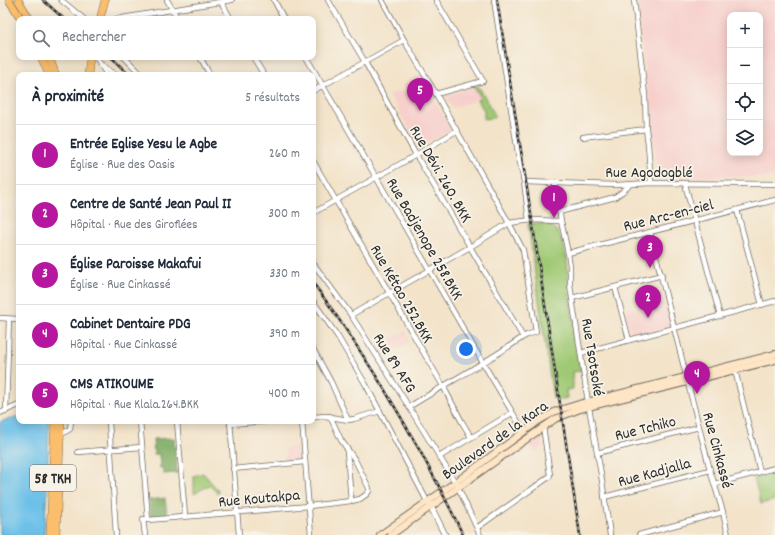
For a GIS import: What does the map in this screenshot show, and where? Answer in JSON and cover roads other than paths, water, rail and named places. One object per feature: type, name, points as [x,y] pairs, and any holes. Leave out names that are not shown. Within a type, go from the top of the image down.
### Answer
[{"type":"main road","points":[[9,0],[19,16]]},
{"type":"main road","points":[[18,0],[28,16]]},
{"type":"main road","points":[[101,16],[105,0]]},
{"type":"main road","points":[[42,60],[48,72]]},
{"type":"main road","points":[[50,60],[55,72]]},
{"type":"main road","points":[[88,72],[90,60]]},
{"type":"main road","points":[[84,72],[89,66]]},
{"type":"main road","name":"Boulevard de la Kara","points":[[391,535],[455,482],[523,431],[538,422],[555,415],[571,412],[588,404],[775,354]]},
{"type":"main road","name":"Boulevard de la Kara","points":[[687,377],[735,370],[775,360]]},
{"type":"main road","name":"Boulevard de la Kara","points":[[455,482],[543,426],[555,415]]},
{"type":"main road","name":"58 TKH","points":[[50,535],[55,424]]},
{"type":"main road","name":"58 TKH","points":[[56,535],[61,424]]},
{"type":"main road","name":"Boulevard de la Kara","points":[[380,535],[429,504]]},
{"type":"street","points":[[61,0],[80,16]]},
{"type":"street","points":[[167,0],[176,16]]},
{"type":"street","points":[[135,16],[232,0]]},
{"type":"street","points":[[274,0],[282,16]]},
{"type":"street","name":"Rue Dévi. 260. BKK","points":[[328,0],[365,62],[416,155],[523,337]]},
{"type":"street","points":[[382,0],[523,250],[536,332],[523,337],[409,407]]},
{"type":"street","points":[[436,0],[483,81],[436,94]]},
{"type":"street","points":[[494,0],[518,153],[524,182],[525,220]]},
{"type":"street","points":[[634,0],[645,95],[646,129],[651,183]]},
{"type":"street","points":[[221,2],[229,16]]},
{"type":"street","points":[[316,89],[404,40]]},
{"type":"street","points":[[98,60],[104,72]]},
{"type":"street","points":[[127,60],[139,72]]},
{"type":"street","points":[[202,60],[208,72]]},
{"type":"street","points":[[255,60],[262,72]]},
{"type":"street","name":"Rue Badjenope 258.BKK","points":[[308,60],[315,72]]},
{"type":"street","points":[[100,63],[111,72]]},
{"type":"street","name":"Rue Badjenope 258.BKK","points":[[316,73],[482,363],[523,431]]},
{"type":"street","points":[[583,137],[646,129]]},
{"type":"street","points":[[316,211],[456,131]]},
{"type":"street","name":"Rue Kétao 252.BKK","points":[[316,166],[471,437]]},
{"type":"street","name":"Rue Agodogblé","points":[[524,182],[775,184]]},
{"type":"street","name":"Rue Tsotsoké","points":[[555,183],[560,221],[568,253],[572,298],[610,535]]},
{"type":"street","points":[[559,212],[615,196],[622,192],[630,184]]},
{"type":"street","points":[[685,184],[720,316]]},
{"type":"street","name":"Rue Arc-en-ciel","points":[[568,253],[775,200]]},
{"type":"street","points":[[737,210],[762,305]]},
{"type":"street","points":[[351,315],[509,223],[525,220],[560,221]]},
{"type":"street","name":"Rue Cinkassé","points":[[650,232],[710,470],[723,512],[728,535]]},
{"type":"street","name":"Rue 89 AFG","points":[[316,267],[351,315],[455,482],[478,527],[480,535]]},
{"type":"street","points":[[572,298],[662,275]]},
{"type":"street","points":[[615,287],[629,340]]},
{"type":"street","points":[[581,353],[775,301]]},
{"type":"street","points":[[316,305],[338,336],[366,385],[445,535]]},
{"type":"street","points":[[0,318],[16,320]]},
{"type":"street","points":[[6,411],[8,319]]},
{"type":"street","points":[[316,354],[331,382],[348,420]]},
{"type":"street","points":[[735,370],[760,472]]},
{"type":"street","points":[[0,413],[16,406]]},
{"type":"street","points":[[316,417],[330,416],[348,420],[380,412]]},
{"type":"street","points":[[439,457],[512,413]]},
{"type":"street","points":[[330,416],[341,440],[347,449],[351,501]]},
{"type":"street","points":[[60,435],[70,429],[71,424]]},
{"type":"street","points":[[109,424],[116,535]]},
{"type":"street","points":[[140,424],[148,520],[143,519],[144,535]]},
{"type":"street","points":[[177,424],[185,516]]},
{"type":"street","points":[[230,424],[238,535]]},
{"type":"street","points":[[302,424],[311,535]]},
{"type":"street","points":[[478,527],[549,477],[550,475],[543,426]]},
{"type":"street","name":"Rue Tchiko","points":[[597,453],[699,427]]},
{"type":"street","points":[[78,452],[142,447]]},
{"type":"street","name":"Rue Koutakpa","points":[[148,520],[309,506],[360,499],[369,491],[368,484],[347,449]]},
{"type":"street","points":[[234,469],[305,462]]},
{"type":"street","points":[[714,484],[775,468]]},
{"type":"street","name":"Rue Kadjalla","points":[[604,497],[710,470]]},
{"type":"street","points":[[639,535],[723,512]]},
{"type":"water","points":[[16,417],[16,424],[49,424],[44,535],[0,535],[0,422]]},
{"type":"waterway","points":[[545,430],[558,422]]},
{"type":"waterway","points":[[537,435],[543,432]]},
{"type":"railway","points":[[43,0],[61,16]]},
{"type":"railway","points":[[497,0],[580,535]]},
{"type":"railway","points":[[114,60],[126,72]]},
{"type":"railway","points":[[316,287],[349,334],[394,405],[435,478],[463,535]]},
{"type":"place","name":"CMS ATIKOUME","points":[[420,111]]},
{"type":"place","name":"Entrée Eglise Yesu le Agbe","points":[[554,218]]},
{"type":"place","name":"Église Paroisse Makafui","points":[[650,268]]},
{"type":"place","name":"Centre de Santé Jean Paul II","points":[[648,318]]},
{"type":"place","name":"Cabinet Dentaire PDG","points":[[697,394]]}]
